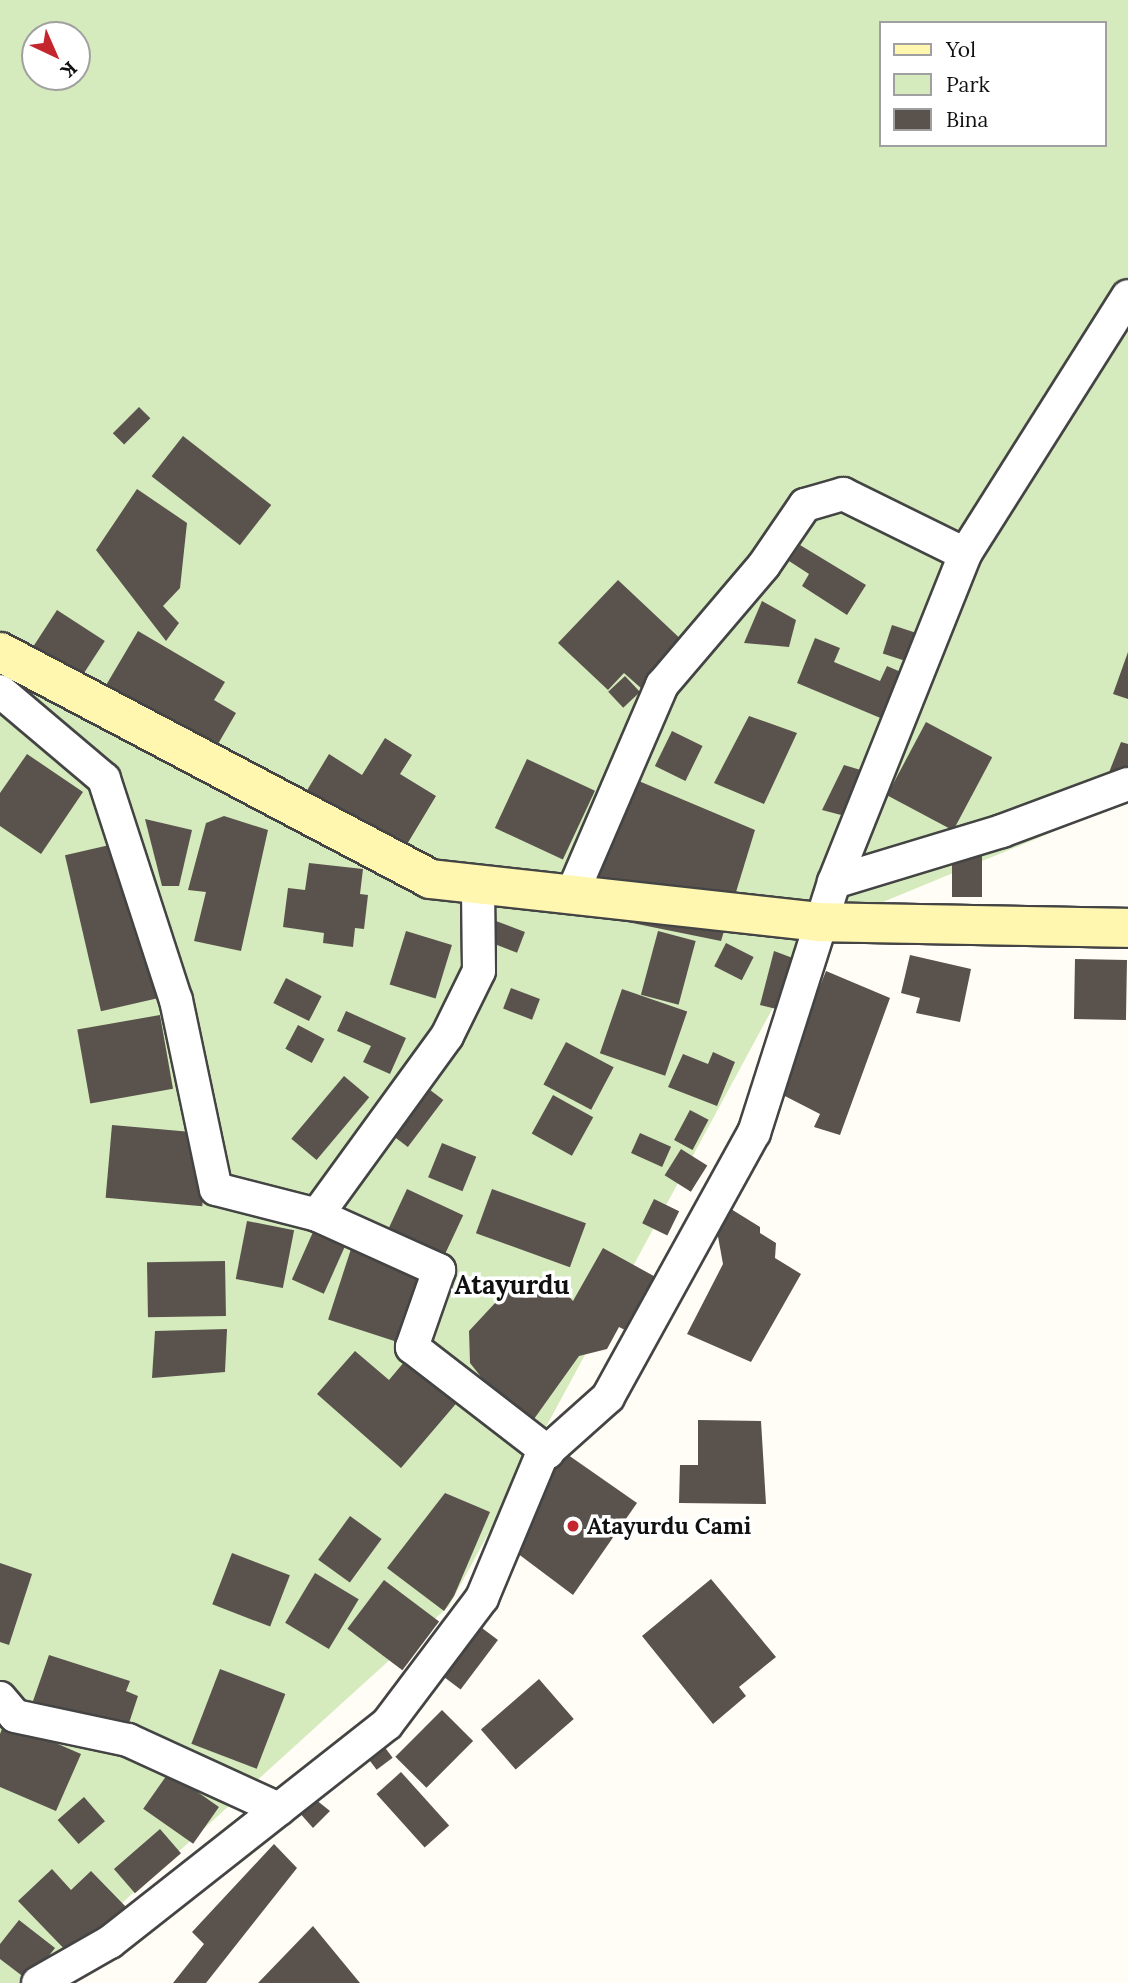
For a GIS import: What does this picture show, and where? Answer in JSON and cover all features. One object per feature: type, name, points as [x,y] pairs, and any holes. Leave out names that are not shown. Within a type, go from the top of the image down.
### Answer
[{"type":"street","points":[[38,1983],[110,1942],[387,1724],[474,1608],[541,1457],[608,1397],[754,1133],[818,922],[965,554],[1128,296]]},
{"type":"street","points":[[572,894],[662,685],[764,565],[804,505],[842,494],[965,554]]},
{"type":"street","points":[[0,652],[430,879],[818,922],[1128,928]]},
{"type":"street","points":[[0,691],[104,779],[176,1000],[216,1189],[317,1215],[439,1270],[412,1347],[548,1451]]},
{"type":"street","points":[[834,882],[1002,831],[1128,784]]},
{"type":"street","points":[[317,1215],[447,1036],[474,982],[479,971],[478,884]]},
{"type":"street","points":[[0,1698],[15,1716],[128,1740],[279,1809]]},
{"type":"green space","points":[[0,0],[1128,0],[1128,801],[815,930],[449,1606],[34,1983],[0,1983]]},
{"type":"building","points":[[139,407],[150,418],[124,444],[113,433]]},
{"type":"building","points":[[183,436],[271,505],[240,545],[152,476]]},
{"type":"building","points":[[137,489],[187,523],[180,588],[163,606],[179,623],[166,641],[96,550]]},
{"type":"building","points":[[800,545],[866,585],[847,615],[802,586],[809,574],[789,561]]},
{"type":"building","points":[[618,580],[686,644],[642,689],[624,673],[608,690],[558,643]]},
{"type":"building","points":[[762,601],[796,620],[789,647],[744,643]]},
{"type":"building","points":[[57,610],[105,641],[77,684],[29,653]]},
{"type":"building","points":[[892,625],[923,635],[914,664],[883,654]]},
{"type":"building","points":[[138,631],[225,682],[214,700],[236,713],[211,756],[102,692]]},
{"type":"building","points":[[815,638],[840,648],[834,662],[880,681],[887,666],[910,676],[890,722],[797,683]]},
{"type":"building","points":[[1128,652],[1128,699],[1113,694]]},
{"type":"building","points":[[625,676],[640,692],[623,708],[608,692]]},
{"type":"building","points":[[749,716],[797,733],[764,804],[714,783]]},
{"type":"building","points":[[926,722],[992,757],[953,830],[887,795]]},
{"type":"building","points":[[672,731],[703,746],[685,781],[655,766]]},
{"type":"building","points":[[385,738],[412,755],[400,774],[436,796],[400,856],[303,797],[329,754],[362,775]]},
{"type":"building","points":[[1121,742],[1128,744],[1128,770],[1106,780]]},
{"type":"building","points":[[27,754],[83,792],[41,854],[0,826],[0,793]]},
{"type":"building","points":[[527,759],[595,791],[563,860],[495,828]]},
{"type":"building","points":[[844,765],[864,771],[845,816],[822,810]]},
{"type":"building","points":[[615,771],[755,830],[721,941],[568,910]]},
{"type":"building","points":[[224,816],[268,830],[241,951],[194,941],[206,892],[188,890],[206,823]]},
{"type":"building","points":[[145,819],[192,830],[179,886],[162,886]]},
{"type":"building","points":[[140,838],[176,994],[101,1011],[65,855]]},
{"type":"building","points":[[952,856],[982,856],[982,897],[952,897]]},
{"type":"building","points":[[309,863],[363,869],[360,894],[368,895],[364,929],[355,928],[353,947],[323,943],[324,933],[283,927],[288,888],[305,890]]},
{"type":"building","points":[[496,921],[525,932],[517,953],[488,942]]},
{"type":"building","points":[[406,931],[452,945],[436,999],[390,985]]},
{"type":"building","points":[[658,931],[696,941],[679,1005],[641,995]]},
{"type":"building","points":[[726,943],[754,957],[742,980],[714,966]]},
{"type":"building","points":[[774,951],[798,960],[793,1013],[760,1005]]},
{"type":"building","points":[[910,955],[971,969],[960,1022],[916,1013],[920,998],[901,993]]},
{"type":"building","points":[[1075,959],[1127,960],[1126,1020],[1074,1019]]},
{"type":"building","points":[[826,971],[890,998],[840,1135],[814,1127],[820,1114],[777,1092]]},
{"type":"building","points":[[286,978],[322,996],[309,1021],[273,1003]]},
{"type":"building","points":[[511,988],[540,999],[532,1020],[503,1009]]},
{"type":"building","points":[[622,989],[687,1011],[665,1076],[600,1053]]},
{"type":"building","points":[[346,1011],[406,1038],[390,1074],[363,1062],[371,1046],[337,1031]]},
{"type":"building","points":[[160,1015],[173,1089],[90,1103],[77,1030]]},
{"type":"building","points":[[298,1025],[324,1039],[312,1063],[285,1049]]},
{"type":"building","points":[[566,1042],[614,1067],[591,1110],[543,1084]]},
{"type":"building","points":[[713,1052],[735,1062],[717,1106],[668,1087],[683,1054],[708,1064]]},
{"type":"building","points":[[409,1074],[443,1100],[408,1147],[373,1121]]},
{"type":"building","points":[[344,1076],[369,1097],[317,1160],[291,1139]]},
{"type":"building","points":[[553,1095],[593,1117],[572,1156],[532,1133]]},
{"type":"building","points":[[690,1110],[709,1120],[693,1150],[674,1140]]},
{"type":"building","points":[[112,1125],[209,1133],[202,1206],[106,1198]]},
{"type":"building","points":[[640,1133],[671,1147],[662,1167],[631,1153]]},
{"type":"building","points":[[442,1143],[476,1157],[462,1191],[428,1177]]},
{"type":"building","points":[[681,1149],[707,1165],[691,1192],[665,1175]]},
{"type":"building","points":[[407,1189],[463,1215],[442,1260],[386,1233]]},
{"type":"building","points":[[492,1189],[586,1223],[570,1267],[476,1233]]},
{"type":"building","points":[[654,1199],[679,1211],[667,1236],[642,1223]]},
{"type":"building","points":[[731,1209],[760,1227],[760,1233],[776,1243],[775,1258],[801,1274],[751,1362],[687,1334],[723,1264],[717,1231]]},
{"type":"building","points":[[247,1221],[294,1230],[283,1288],[236,1279]]},
{"type":"building","points":[[313,1232],[345,1246],[324,1294],[292,1280]]},
{"type":"building","points":[[603,1248],[661,1280],[631,1333],[619,1327],[607,1349],[579,1356],[534,1419],[505,1407],[470,1363],[469,1331],[509,1288],[549,1275],[573,1301]]},
{"type":"building","points":[[351,1249],[432,1275],[409,1346],[328,1319]]},
{"type":"building","points":[[225,1261],[226,1316],[148,1317],[147,1262]]},
{"type":"building","points":[[227,1329],[225,1372],[152,1378],[155,1331]]},
{"type":"building","points":[[355,1351],[389,1380],[410,1355],[460,1399],[401,1468],[317,1394]]},
{"type":"building","points":[[698,1420],[761,1421],[766,1504],[679,1503],[680,1465],[698,1465]]},
{"type":"building","name":"Atayurdu Cami","points":[[561,1450],[637,1503],[573,1595],[513,1550]]},
{"type":"building","points":[[445,1493],[490,1512],[454,1596],[444,1611],[387,1568]]},
{"type":"building","points":[[350,1516],[382,1539],[350,1583],[318,1560]]},
{"type":"building","points":[[232,1553],[290,1575],[270,1627],[212,1604]]},
{"type":"building","points":[[0,1563],[32,1574],[9,1645],[0,1642]]},
{"type":"building","points":[[315,1573],[359,1599],[329,1649],[285,1623]]},
{"type":"building","points":[[711,1579],[776,1657],[739,1687],[746,1696],[713,1724],[642,1636]]},
{"type":"building","points":[[384,1580],[439,1622],[402,1670],[347,1629]]},
{"type":"building","points":[[470,1619],[498,1640],[461,1690],[433,1669]]},
{"type":"building","points":[[49,1655],[130,1681],[126,1691],[138,1696],[126,1732],[33,1701]]},
{"type":"building","points":[[220,1669],[285,1694],[257,1769],[191,1744]]},
{"type":"building","points":[[539,1679],[574,1719],[516,1770],[481,1730]]},
{"type":"building","points":[[442,1710],[473,1741],[426,1788],[395,1757]]},
{"type":"building","points":[[5,1721],[81,1754],[56,1811],[0,1787],[0,1734]]},
{"type":"building","points":[[380,1741],[393,1758],[377,1770],[364,1753]]},
{"type":"building","points":[[169,1772],[219,1807],[193,1844],[143,1809]]},
{"type":"building","points":[[401,1772],[449,1826],[425,1848],[376,1794]]},
{"type":"building","points":[[84,1797],[105,1821],[79,1844],[58,1820]]},
{"type":"building","points":[[315,1799],[330,1811],[313,1828],[298,1811]]},
{"type":"building","points":[[160,1829],[181,1853],[135,1893],[114,1869]]},
{"type":"building","points":[[274,1844],[297,1868],[206,1983],[173,1983],[204,1944],[192,1932]]},
{"type":"building","points":[[52,1869],[71,1890],[91,1871],[126,1907],[73,1958],[18,1901]]},
{"type":"building","points":[[19,1920],[55,1948],[29,1981],[0,1959],[0,1944]]},
{"type":"building","points":[[313,1926],[360,1983],[258,1983]]},
{"type":"place","name":"Atayurdu Cami","points":[[573,1526]]},
{"type":"district","name":"Atayurdu","points":[[512,1285]]}]
